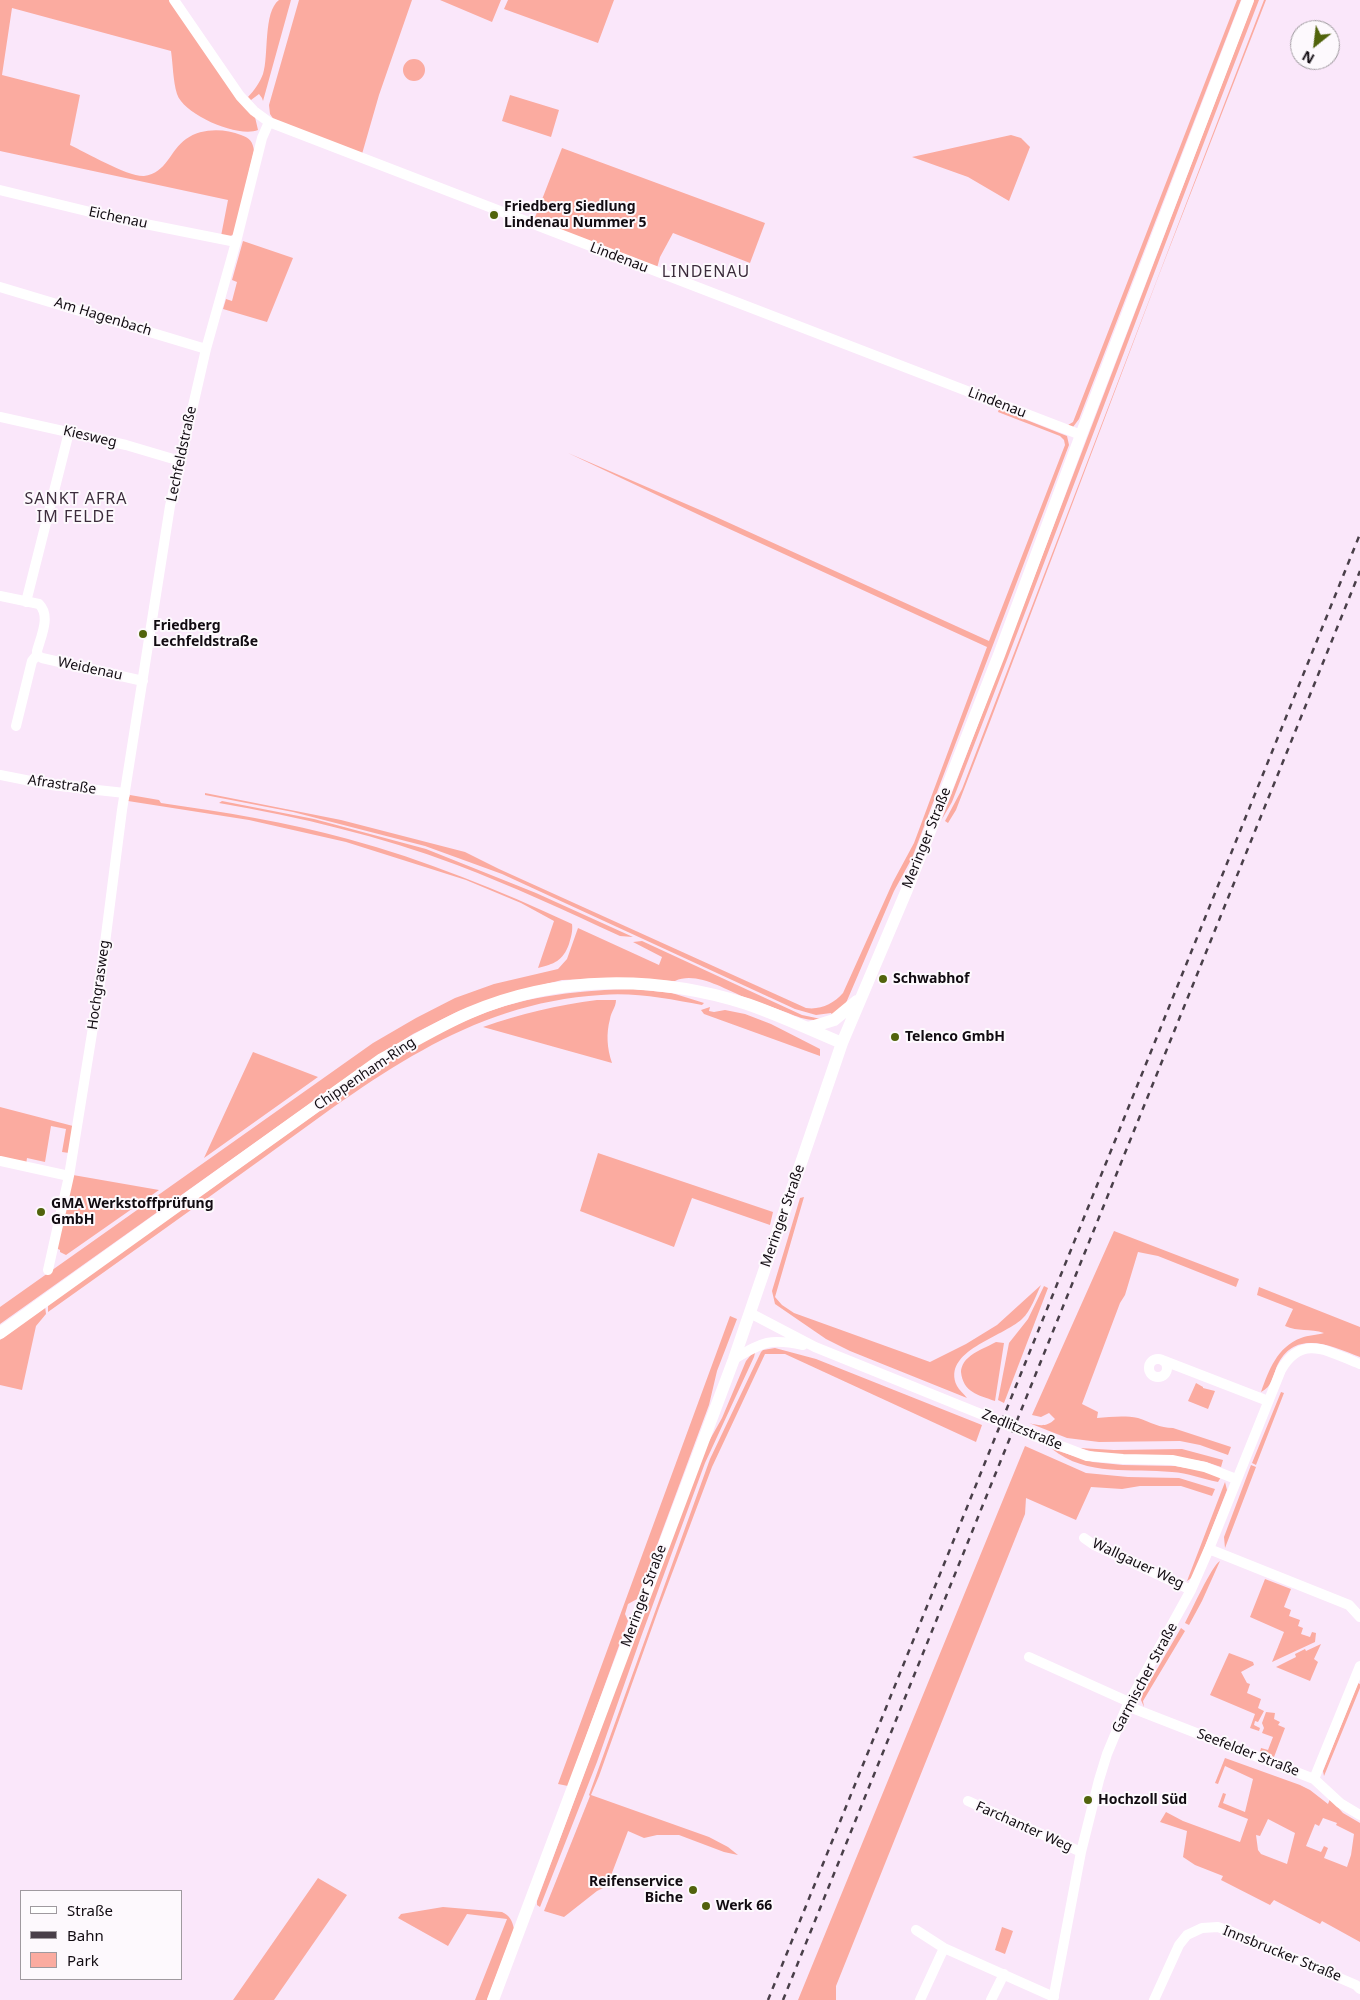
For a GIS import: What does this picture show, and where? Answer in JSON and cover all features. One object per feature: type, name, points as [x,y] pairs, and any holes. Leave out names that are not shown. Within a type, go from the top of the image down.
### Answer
[{"type":"main road","name":"Meringer Straße","points":[[493,2000],[734,1359],[842,1043],[906,892],[956,764],[1248,0]]},
{"type":"main road","name":"Chippenham-Ring","points":[[0,1333],[382,1059],[428,1033],[470,1013],[518,996],[547,989],[584,984],[631,982],[675,987],[748,1004],[842,1043]]},
{"type":"main road","points":[[808,1028],[834,1020],[861,997]]},
{"type":"street","name":"Lindenau","points":[[174,0],[240,96],[254,111],[269,122],[1081,435]]},
{"type":"street","name":"Lechfeldstraße","points":[[125,793],[169,515],[180,461],[206,349],[236,242],[262,138],[269,122]]},
{"type":"street","name":"Eichenau","points":[[0,190],[106,216],[236,242]]},
{"type":"street","name":"Am Hagenbach","points":[[0,286],[206,349]]},
{"type":"street","name":"Kiesweg","points":[[0,417],[126,445],[180,461]]},
{"type":"street","points":[[26,602],[69,432]]},
{"type":"street","points":[[0,596],[38,604],[45,613],[37,655],[32,662],[16,726]]},
{"type":"street","name":"Weidenau","points":[[37,655],[48,660],[144,681]]},
{"type":"street","name":"Afrastraße","points":[[0,775],[51,785],[125,793]]},
{"type":"street","name":"Hochgrasweg","points":[[48,1270],[69,1176],[99,990],[125,793]]},
{"type":"street","points":[[0,1161],[69,1176]]},
{"type":"street","name":"Zedlitzstraße","points":[[750,1313],[815,1347],[1087,1456],[1172,1460],[1205,1468],[1236,1479]]},
{"type":"street","name":"Zedlitzstraße","points":[[734,1359],[766,1342],[784,1341],[815,1347]]},
{"type":"street","name":"Garmischer Straße","points":[[1053,1998],[1081,1852],[1098,1780],[1110,1745],[1128,1704],[1191,1590],[1209,1550],[1280,1370],[1287,1358],[1297,1350],[1308,1348],[1319,1348],[1360,1364]]},
{"type":"street","points":[[1162,1360],[1268,1401]]},
{"type":"street","name":"Wallgauer Weg","points":[[1084,1538],[1094,1545],[1191,1590]]},
{"type":"street","points":[[1209,1550],[1349,1605],[1360,1617]]},
{"type":"street","name":"Seefelder Straße","points":[[1029,1657],[1128,1704],[1314,1779],[1340,1803],[1360,1815]]},
{"type":"street","points":[[1314,1779],[1360,1666]]},
{"type":"street","name":"Farchanter Weg","points":[[968,1801],[1081,1852]]},
{"type":"street","name":"Innsbrucker Straße","points":[[1154,2000],[1179,1945],[1187,1935],[1202,1928],[1218,1927],[1323,1969],[1356,1985],[1360,1989]]},
{"type":"street","points":[[916,1930],[944,1948],[1053,1998]]},
{"type":"street","points":[[920,2000],[944,1948]]},
{"type":"street","points":[[991,2000],[1004,1974]]},
{"type":"green space","points":[[0,0],[169,0],[255,117],[258,130],[249,132],[225,128],[200,117],[190,110],[177,94],[171,51],[12,8],[2,75],[80,95],[70,145],[128,173],[144,176],[158,171],[186,139],[206,131],[227,131],[249,139],[254,151],[234,234],[229,237],[221,236],[228,200],[0,151]]},
{"type":"green space","points":[[279,0],[291,0],[263,101],[259,94],[251,100],[248,97],[257,86],[263,74],[268,24],[274,6]]},
{"type":"green space","points":[[299,0],[412,0],[379,95],[362,154],[274,120],[270,114],[269,105]]},
{"type":"green space","points":[[440,0],[501,0],[492,22]]},
{"type":"green space","points":[[508,0],[614,0],[598,43],[504,9]]},
{"type":"green space","points":[[1237,0],[1241,0],[1079,419],[1073,427],[1062,424],[1068,425],[1073,422]]},
{"type":"green space","points":[[1254,0],[1259,0],[991,702],[952,802],[942,819]]},
{"type":"green space","points":[[1264,0],[1266,0],[1157,280],[988,727],[956,810],[948,823],[945,821],[962,789]]},
{"type":"green space","points":[[414,59],[422,62],[425,70],[422,78],[414,81],[406,78],[403,70],[406,62]]},
{"type":"green space","points":[[510,95],[559,110],[551,137],[502,121]]},
{"type":"green space","points":[[1011,135],[1021,138],[1030,147],[1009,201],[968,177],[912,157]]},
{"type":"green space","points":[[562,148],[765,223],[750,263],[673,233],[660,257],[657,268],[534,220]]},
{"type":"green space","points":[[243,241],[293,258],[267,322],[223,309],[226,299],[232,301],[237,282],[232,280]]},
{"type":"green space","points":[[999,409],[1067,436],[1069,445],[912,858],[894,891],[846,1003],[833,1016],[831,1013],[816,1015],[795,1009],[502,874],[425,846],[293,812],[205,795],[205,793],[341,820],[465,852],[806,1008],[817,1008],[826,1005],[843,993],[893,882],[914,843],[987,647],[568,453],[714,516],[989,641],[1065,445],[1064,440],[1060,436],[998,412]]},
{"type":"green space","points":[[130,795],[159,800],[161,803],[302,827],[405,856],[517,899],[572,924],[572,932],[567,950],[557,961],[538,968],[554,921],[521,903],[466,880],[346,842],[249,820],[128,801]]},
{"type":"green space","points":[[222,801],[314,819],[426,849],[536,893],[633,937],[620,936],[498,881],[399,845],[339,828],[219,803]]},
{"type":"green space","points":[[578,928],[659,965],[662,957],[633,942],[642,941],[802,1015],[821,1019],[813,1020],[800,1017],[744,997],[710,982],[692,978],[683,978],[675,981],[562,980],[459,1011],[413,1034],[367,1063],[0,1324],[0,1307],[373,1043],[455,998],[494,984],[558,969],[567,959]]},
{"type":"green space","points":[[634,989],[672,993],[704,1003],[702,1005],[639,995],[601,995],[552,1001],[507,1013],[464,1030],[422,1050],[343,1100],[48,1312],[48,1305],[378,1069],[427,1040],[479,1015],[536,998],[575,992]]},
{"type":"green space","points":[[597,1000],[616,1000],[608,1036],[612,1063],[483,1027],[568,1004]]},
{"type":"green space","points":[[710,1007],[709,1011],[725,1010],[745,1014],[771,1024],[820,1049],[820,1056],[704,1014],[701,1010]]},
{"type":"green space","points":[[253,1052],[318,1077],[204,1158]]},
{"type":"green space","points":[[0,1107],[73,1126],[69,1153],[62,1152],[66,1129],[51,1126],[45,1162],[27,1158],[26,1165],[0,1159]]},
{"type":"green space","points":[[598,1153],[773,1212],[770,1225],[692,1198],[674,1247],[580,1211]]},
{"type":"green space","points":[[73,1175],[159,1190],[66,1255],[56,1248]]},
{"type":"green space","points":[[804,1197],[775,1297],[782,1305],[794,1313],[930,1362],[966,1344],[997,1325],[1041,1285],[1031,1307],[1022,1319],[976,1346],[958,1363],[954,1374],[957,1386],[967,1398],[850,1351],[826,1339],[775,1304],[772,1291],[800,1198]]},
{"type":"green space","points":[[1114,1231],[1239,1279],[1236,1287],[1158,1256],[1138,1252],[1125,1295],[1120,1303],[1082,1404],[1098,1412],[1097,1418],[1122,1416],[1138,1418],[1231,1447],[1228,1455],[1200,1445],[1180,1441],[1099,1442],[1067,1438],[1029,1423],[1043,1425],[1055,1419],[1049,1413],[1041,1417],[1032,1415]]},
{"type":"green space","points":[[1044,1286],[1048,1288],[1004,1403],[998,1400],[1009,1343],[1028,1319]]},
{"type":"green space","points":[[1259,1287],[1360,1327],[1360,1357],[1337,1348],[1314,1343],[1293,1347],[1285,1354],[1277,1366],[1270,1384],[1261,1392],[1275,1360],[1286,1347],[1301,1338],[1324,1333],[1285,1326],[1293,1309],[1257,1295]]},
{"type":"green space","points":[[45,1306],[46,1314],[36,1326],[22,1390],[0,1385],[0,1340]]},
{"type":"green space","points":[[730,1316],[737,1319],[717,1371],[709,1405],[637,1599],[628,1604],[625,1614],[628,1621],[568,1786],[558,1784]]},
{"type":"green space","points":[[996,1342],[1004,1343],[995,1401],[972,1392],[962,1379],[961,1372],[967,1359]]},
{"type":"green space","points":[[775,1348],[816,1359],[982,1425],[976,1442],[785,1354],[765,1354],[712,1467],[591,1795],[709,1837],[728,1847],[738,1855],[724,1852],[679,1835],[657,1835],[644,1838],[628,1831],[607,1886],[597,1891],[564,1917],[544,1911],[590,1796],[710,1459],[761,1352]]},
{"type":"green space","points":[[754,1351],[754,1357],[705,1463],[597,1762],[540,1907],[537,1905],[537,1901],[704,1450],[722,1418],[746,1361]]},
{"type":"green space","points":[[1196,1383],[1203,1388],[1215,1391],[1208,1409],[1188,1401]]},
{"type":"green space","points":[[1281,1392],[1284,1393],[1256,1465],[1252,1463]]},
{"type":"green space","points":[[1025,1446],[1086,1473],[1128,1477],[1179,1478],[1215,1489],[1212,1496],[1181,1486],[1140,1486],[1122,1489],[1091,1487],[1076,1520],[1026,1498],[1025,1514],[836,1986],[836,2000],[798,2000]]},
{"type":"green space","points":[[1079,1448],[1114,1450],[1182,1449],[1223,1460],[1221,1467],[1206,1462],[1171,1456],[1127,1456],[1098,1453]]},
{"type":"green space","points":[[1052,1449],[1093,1462],[1123,1465],[1175,1466],[1199,1470],[1221,1477],[1218,1482],[1178,1473],[1095,1468],[1066,1458]]},
{"type":"green space","points":[[1251,1465],[1256,1467],[1225,1548],[1224,1537]]},
{"type":"green space","points":[[1225,1482],[1227,1490],[1193,1577],[1187,1581]]},
{"type":"green space","points":[[1220,1561],[1189,1625],[1185,1623],[1207,1579]]},
{"type":"green space","points":[[1265,1579],[1291,1589],[1284,1607],[1291,1610],[1289,1616],[1300,1620],[1298,1626],[1303,1628],[1301,1634],[1310,1637],[1312,1632],[1316,1633],[1315,1642],[1272,1662],[1284,1632],[1250,1617]]},
{"type":"green space","points":[[1181,1628],[1185,1631],[1143,1701],[1144,1707],[1141,1700],[1142,1695]]},
{"type":"green space","points":[[1321,1644],[1314,1659],[1318,1662],[1310,1681],[1276,1667],[1296,1657],[1295,1654]]},
{"type":"green space","points":[[1229,1653],[1253,1662],[1254,1665],[1241,1672],[1247,1683],[1250,1684],[1247,1693],[1261,1699],[1258,1708],[1264,1711],[1258,1722],[1255,1721],[1254,1725],[1260,1728],[1259,1731],[1250,1728],[1255,1714],[1210,1695]]},
{"type":"green space","points":[[1358,1683],[1360,1688],[1324,1776],[1323,1771]]},
{"type":"green space","points":[[1266,1712],[1275,1713],[1274,1719],[1280,1722],[1278,1725],[1285,1728],[1274,1757],[1260,1752],[1261,1748],[1268,1750],[1273,1737],[1262,1733],[1264,1728],[1262,1723]]},
{"type":"green space","points":[[1225,1758],[1300,1785],[1328,1804],[1330,1799],[1343,1813],[1360,1823],[1360,1942],[1322,1921],[1320,1924],[1274,1900],[1270,1905],[1221,1880],[1223,1876],[1195,1865],[1183,1857],[1187,1831],[1160,1822],[1166,1812],[1183,1821],[1240,1842],[1248,1819],[1218,1807],[1223,1793],[1226,1794],[1223,1803],[1245,1812],[1253,1779],[1225,1766],[1218,1784],[1215,1783]],"holes":[[[1323,1818],[1337,1823],[1336,1825],[1354,1834],[1347,1867],[1324,1858],[1328,1848],[1324,1846],[1321,1852],[1306,1846],[1315,1824],[1319,1826]],[[1268,1819],[1295,1833],[1287,1864],[1261,1854],[1258,1850],[1256,1835],[1260,1836]]]},
{"type":"green space","points":[[318,1878],[347,1895],[274,2000],[233,2000]]},
{"type":"green space","points":[[443,1907],[502,1912],[511,1921],[514,1929],[487,2000],[475,2000],[507,1919],[467,1914],[448,1946],[398,1918],[401,1914]]},
{"type":"green space","points":[[1002,1927],[1013,1931],[1005,1954],[995,1950]]},
{"type":"railway","points":[[768,2000],[1360,534]]},
{"type":"railway","points":[[783,2000],[1360,571]]},
{"type":"place","name":"Friedberg Siedlung Lindenau Nummer 5","points":[[494,215]]},
{"type":"place","name":"Friedberg Lechfeldstraße","points":[[143,634]]},
{"type":"place","name":"Schwabhof","points":[[883,979]]},
{"type":"place","name":"Telenco GmbH","points":[[895,1037]]},
{"type":"place","name":"GMA Werkstoffprüfung GmbH","points":[[41,1212]]},
{"type":"place","name":"Hochzoll Süd","points":[[1088,1800]]},
{"type":"place","name":"Reifenservice Biche","points":[[693,1890]]},
{"type":"place","name":"Werk 66","points":[[706,1906]]},
{"type":"district","name":"LINDENAU","points":[[706,272]]},
{"type":"district","name":"SANKT AFRA IM FELDE","points":[[76,508]]}]
